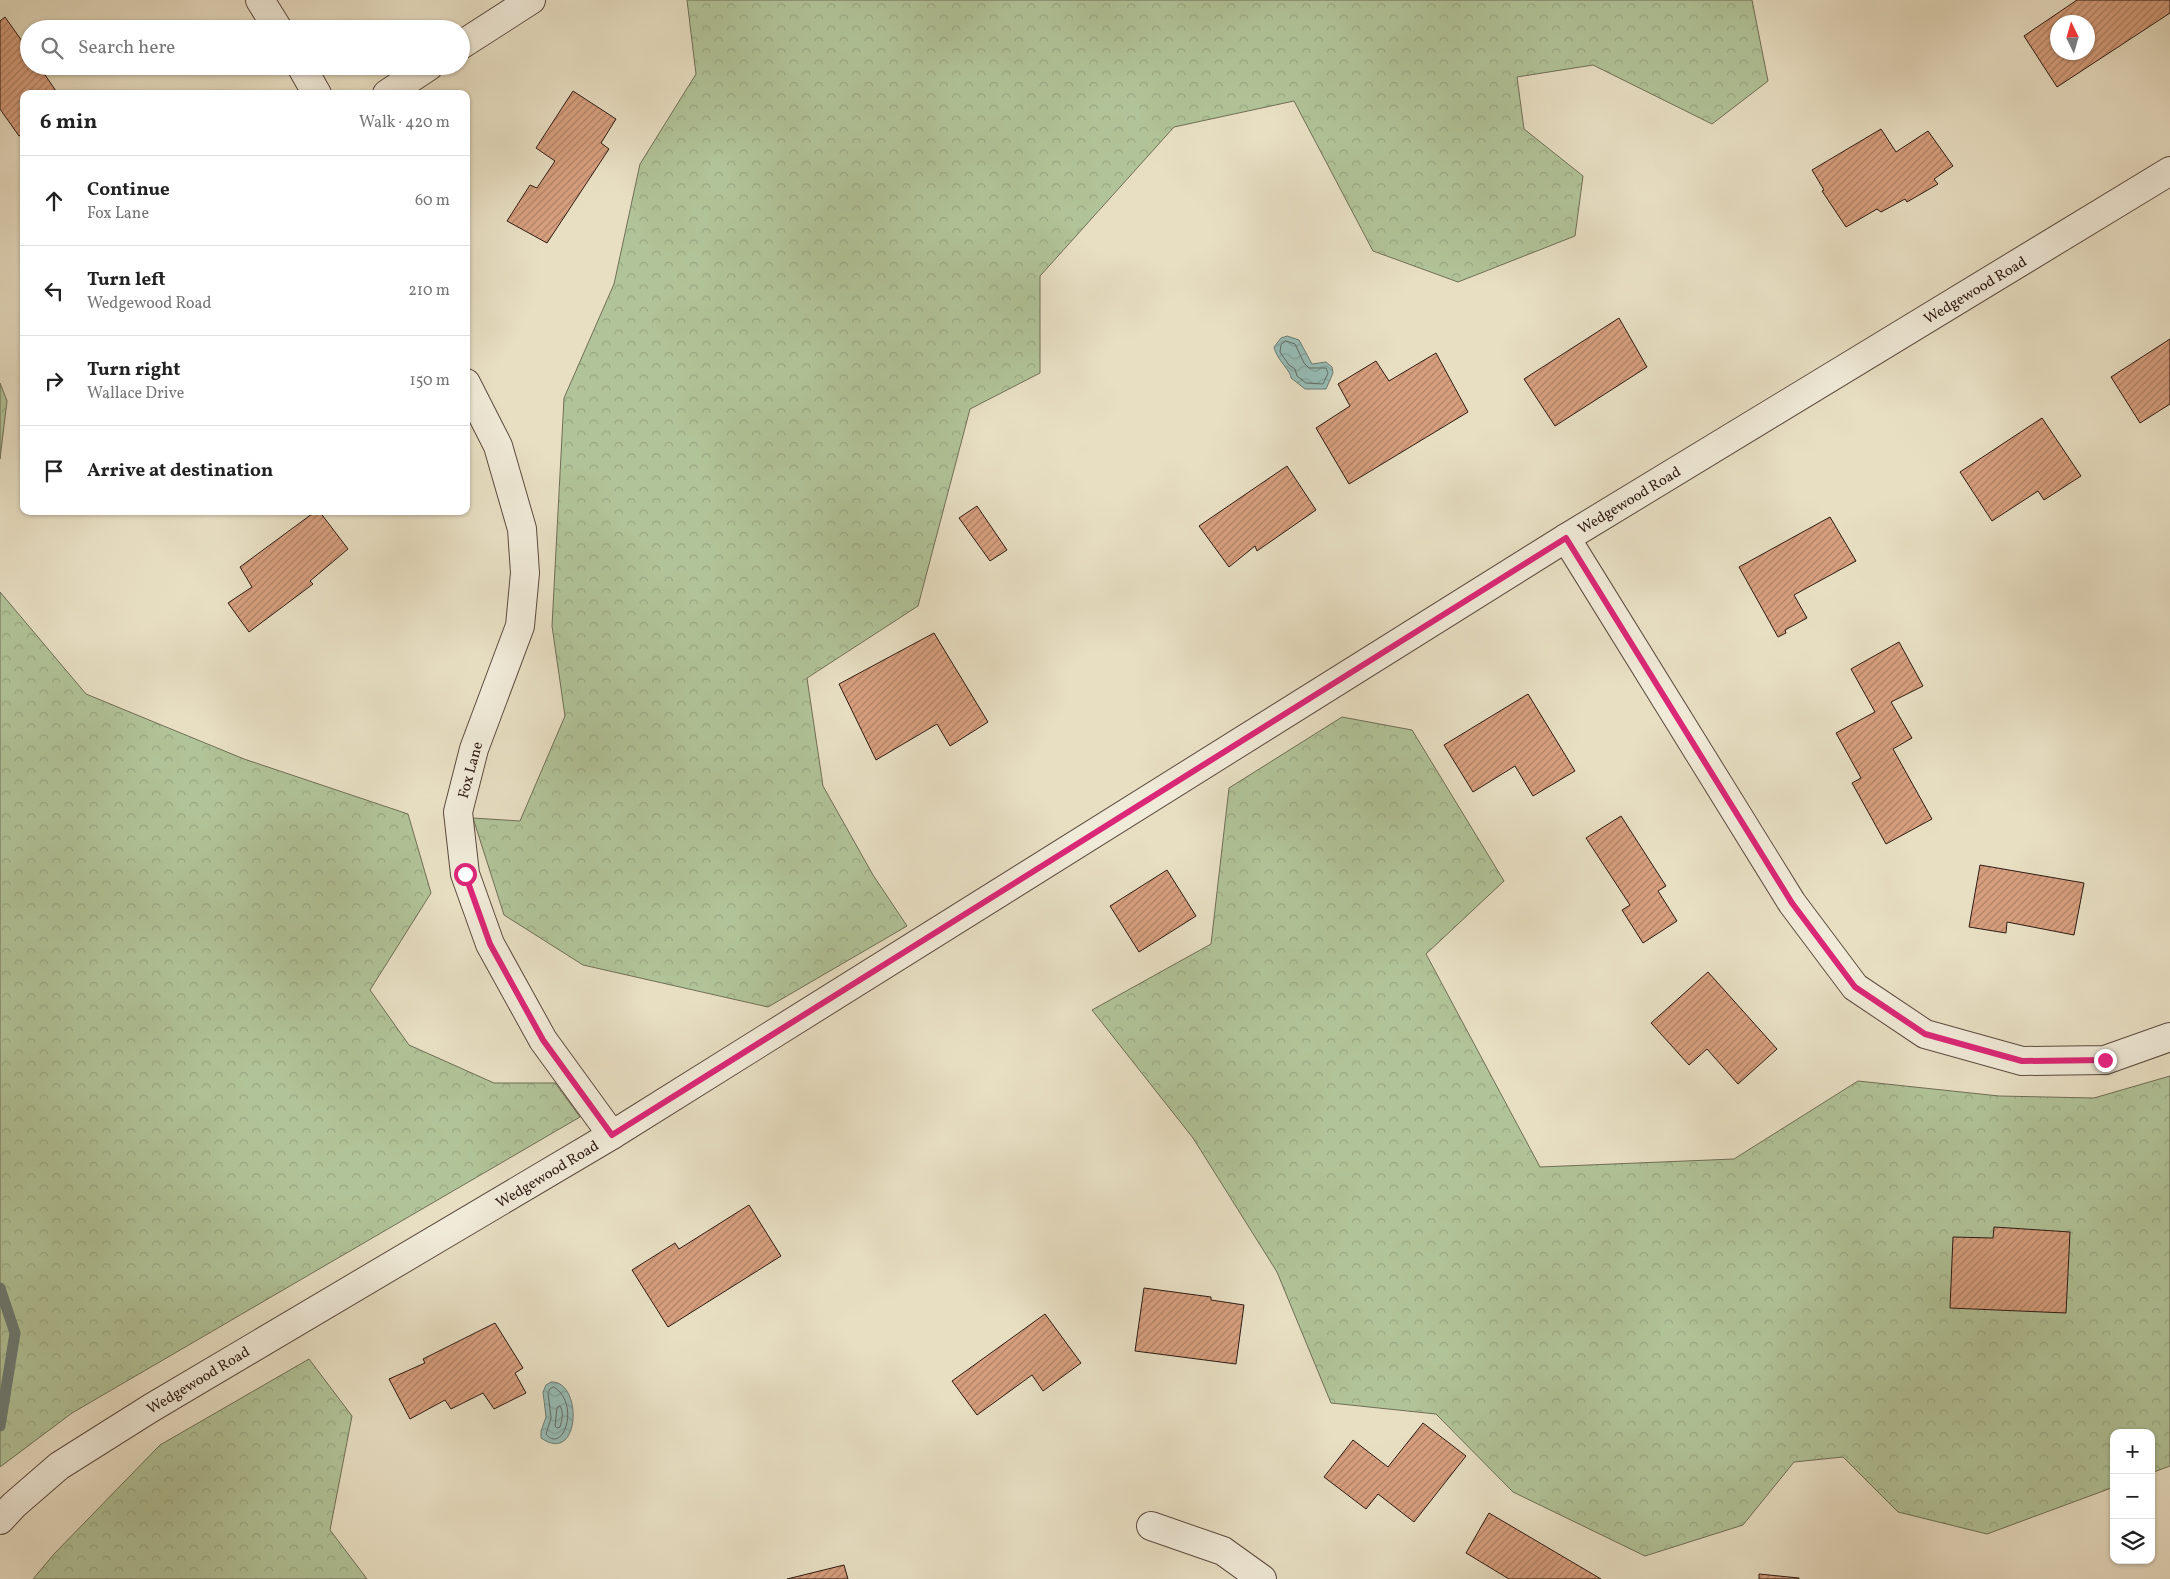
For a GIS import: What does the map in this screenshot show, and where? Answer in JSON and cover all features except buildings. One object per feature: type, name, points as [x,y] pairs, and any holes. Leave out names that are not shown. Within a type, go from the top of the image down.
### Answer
[{"type":"street","points":[[260,0],[272,20]]},
{"type":"street","points":[[470,40],[531,0]]},
{"type":"street","points":[[306,75],[315,90]]},
{"type":"street","points":[[393,90],[416,75]]},
{"type":"street","name":"Wedgewood Road","points":[[0,1520],[14,1505],[67,1461],[151,1408],[612,1135],[1566,538],[2170,170]]},
{"type":"street","name":"Fox Lane","points":[[470,392],[498,446],[522,529],[525,573],[520,626],[474,749],[458,812],[465,874],[490,944],[543,1040],[612,1135]]},
{"type":"street","points":[[1566,538],[1792,903],[1855,987],[1925,1034],[2022,1061],[2105,1060],[2170,1037]]},
{"type":"street","points":[[1151,1526],[1223,1551],[1262,1579]]},
{"type":"green space","points":[[687,0],[1752,0],[1768,81],[1712,124],[1593,65],[1517,77],[1524,129],[1583,176],[1575,236],[1458,282],[1373,251],[1294,101],[1174,127],[1040,276],[1040,373],[970,409],[918,606],[807,678],[823,786],[873,875],[907,926],[768,1007],[583,965],[504,915],[473,818],[520,821],[565,716],[552,626],[564,398],[614,284],[640,164],[696,74]]},
{"type":"green space","points":[[0,383],[7,401],[0,459]]},
{"type":"green space","points":[[0,592],[86,694],[244,759],[408,814],[431,893],[370,990],[409,1045],[494,1083],[555,1083],[580,1117],[72,1413],[0,1467]]},
{"type":"green space","points":[[1342,717],[1412,730],[1504,881],[1426,954],[1540,1167],[1734,1159],[1858,1081],[1999,1096],[2094,1098],[2170,1076],[2170,1466],[2155,1472],[2155,1429],[2110,1429],[2110,1488],[1987,1534],[1898,1512],[1843,1457],[1794,1462],[1743,1525],[1645,1556],[1513,1492],[1436,1414],[1331,1403],[1277,1272],[1193,1138],[1092,1010],[1211,944],[1229,788]]},
{"type":"green space","points":[[309,1359],[352,1416],[330,1530],[367,1579],[33,1579],[54,1554],[160,1445]]},
{"type":"water","points":[[1287,336],[1299,340],[1312,364],[1326,362],[1332,367],[1333,373],[1326,389],[1305,389],[1291,378],[1291,375],[1275,352],[1274,347],[1281,338]]},
{"type":"water","points":[[551,1382],[561,1385],[569,1394],[573,1420],[570,1432],[564,1441],[554,1444],[541,1438],[541,1431],[546,1417],[543,1392],[546,1385]]},
{"type":"waterway","points":[[0,1288],[15,1333],[0,1426]]},
{"type":"route","points":[[465,874],[490,944],[543,1040],[612,1135],[1359,670],[1566,538],[1792,903],[1855,987],[1925,1034],[2022,1061],[2105,1060]]}]
